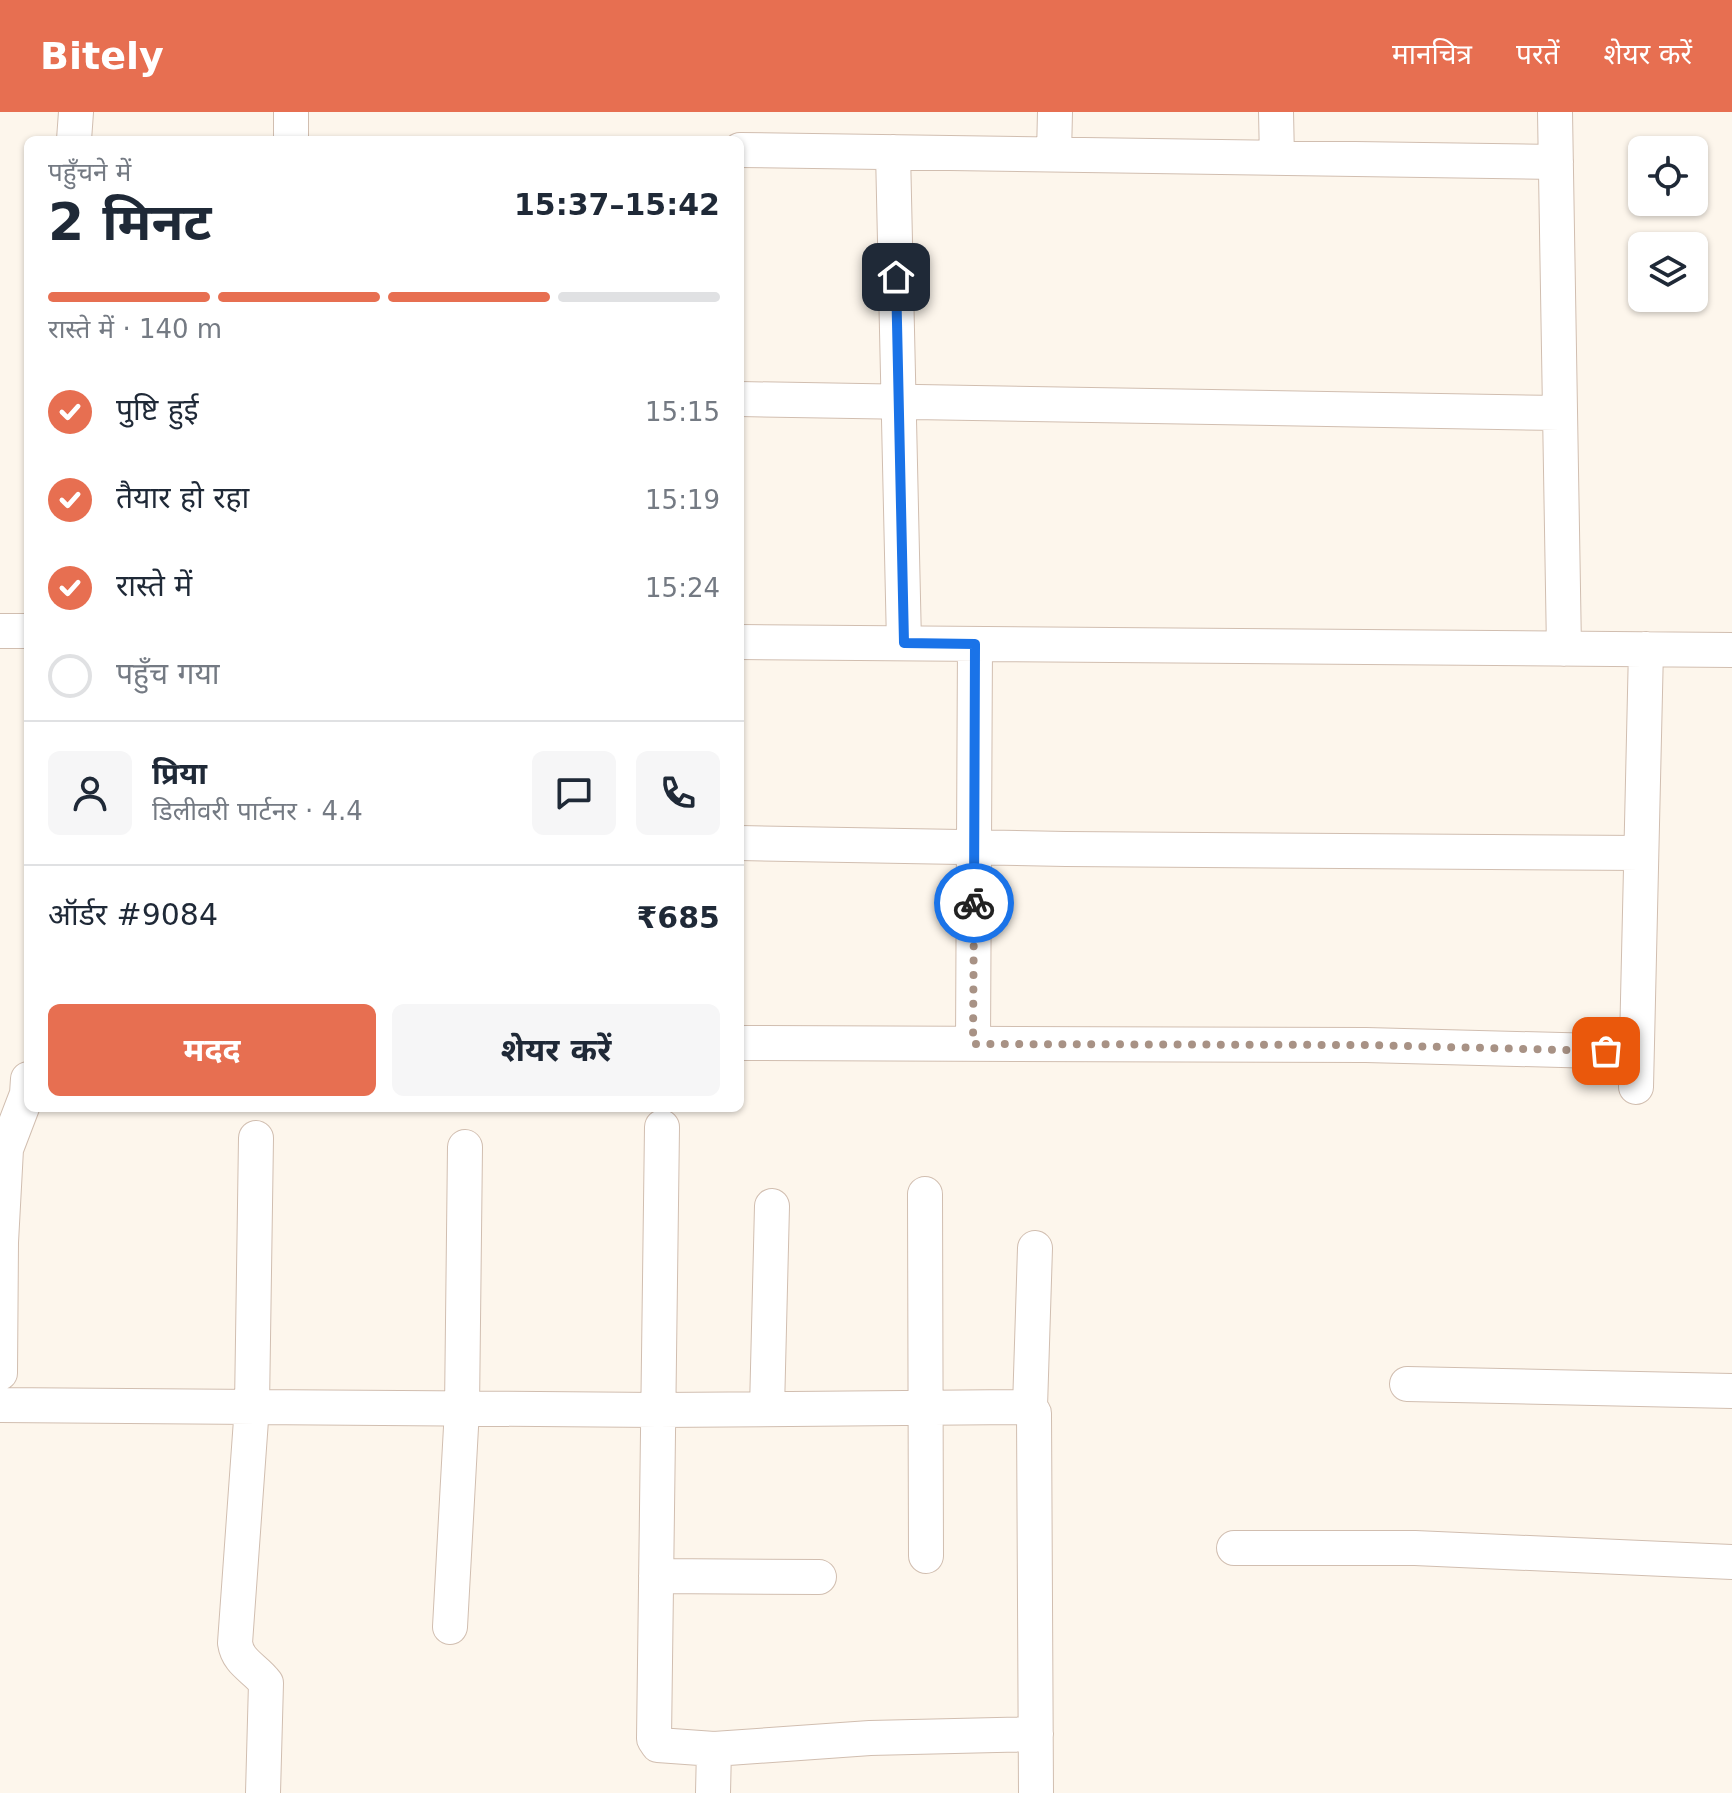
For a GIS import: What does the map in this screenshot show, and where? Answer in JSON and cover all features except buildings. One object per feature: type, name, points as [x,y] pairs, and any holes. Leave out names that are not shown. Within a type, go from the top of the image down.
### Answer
[{"type":"street","points":[[74,136],[76,112]]},
{"type":"street","points":[[291,112],[291,136]]},
{"type":"street","points":[[1054,154],[1055,112]]},
{"type":"street","points":[[1276,112],[1277,158]]},
{"type":"street","points":[[1555,112],[1564,649]]},
{"type":"street","points":[[744,150],[1556,162]]},
{"type":"street","points":[[893,152],[904,643]]},
{"type":"street","points":[[744,399],[1560,413]]},
{"type":"street","points":[[0,631],[24,631]]},
{"type":"street","points":[[744,642],[1732,650]]},
{"type":"street","points":[[973,1044],[975,644]]},
{"type":"street","points":[[1636,1087],[1646,649]]},
{"type":"street","points":[[744,843],[1641,853]]},
{"type":"street","points":[[744,1043],[1366,1045],[1636,1052]]},
{"type":"street","points":[[0,1373],[1,1242],[6,1149],[24,1102]]},
{"type":"street","points":[[662,1127],[655,1743],[714,1749],[870,1738],[1036,1734]]},
{"type":"street","points":[[256,1138],[252,1406],[235,1643],[240,1660],[266,1683],[263,1793]]},
{"type":"street","points":[[450,1627],[462,1409],[465,1147]]},
{"type":"street","points":[[925,1194],[926,1556]]},
{"type":"street","points":[[767,1409],[772,1206]]},
{"type":"street","points":[[1035,1248],[1030,1407],[1034,1413],[1036,1793]]},
{"type":"street","points":[[1407,1384],[1732,1391]]},
{"type":"street","points":[[0,1405],[658,1410],[1030,1407]]},
{"type":"street","points":[[1234,1548],[1415,1548],[1732,1562]]},
{"type":"street","points":[[656,1576],[819,1577]]},
{"type":"street","points":[[713,1793],[714,1749]]},
{"type":"way so far","points":[[974,903],[973,1044],[1366,1045],[1606,1051]]},
{"type":"route","points":[[896,277],[904,643],[975,644],[974,903]]}]
